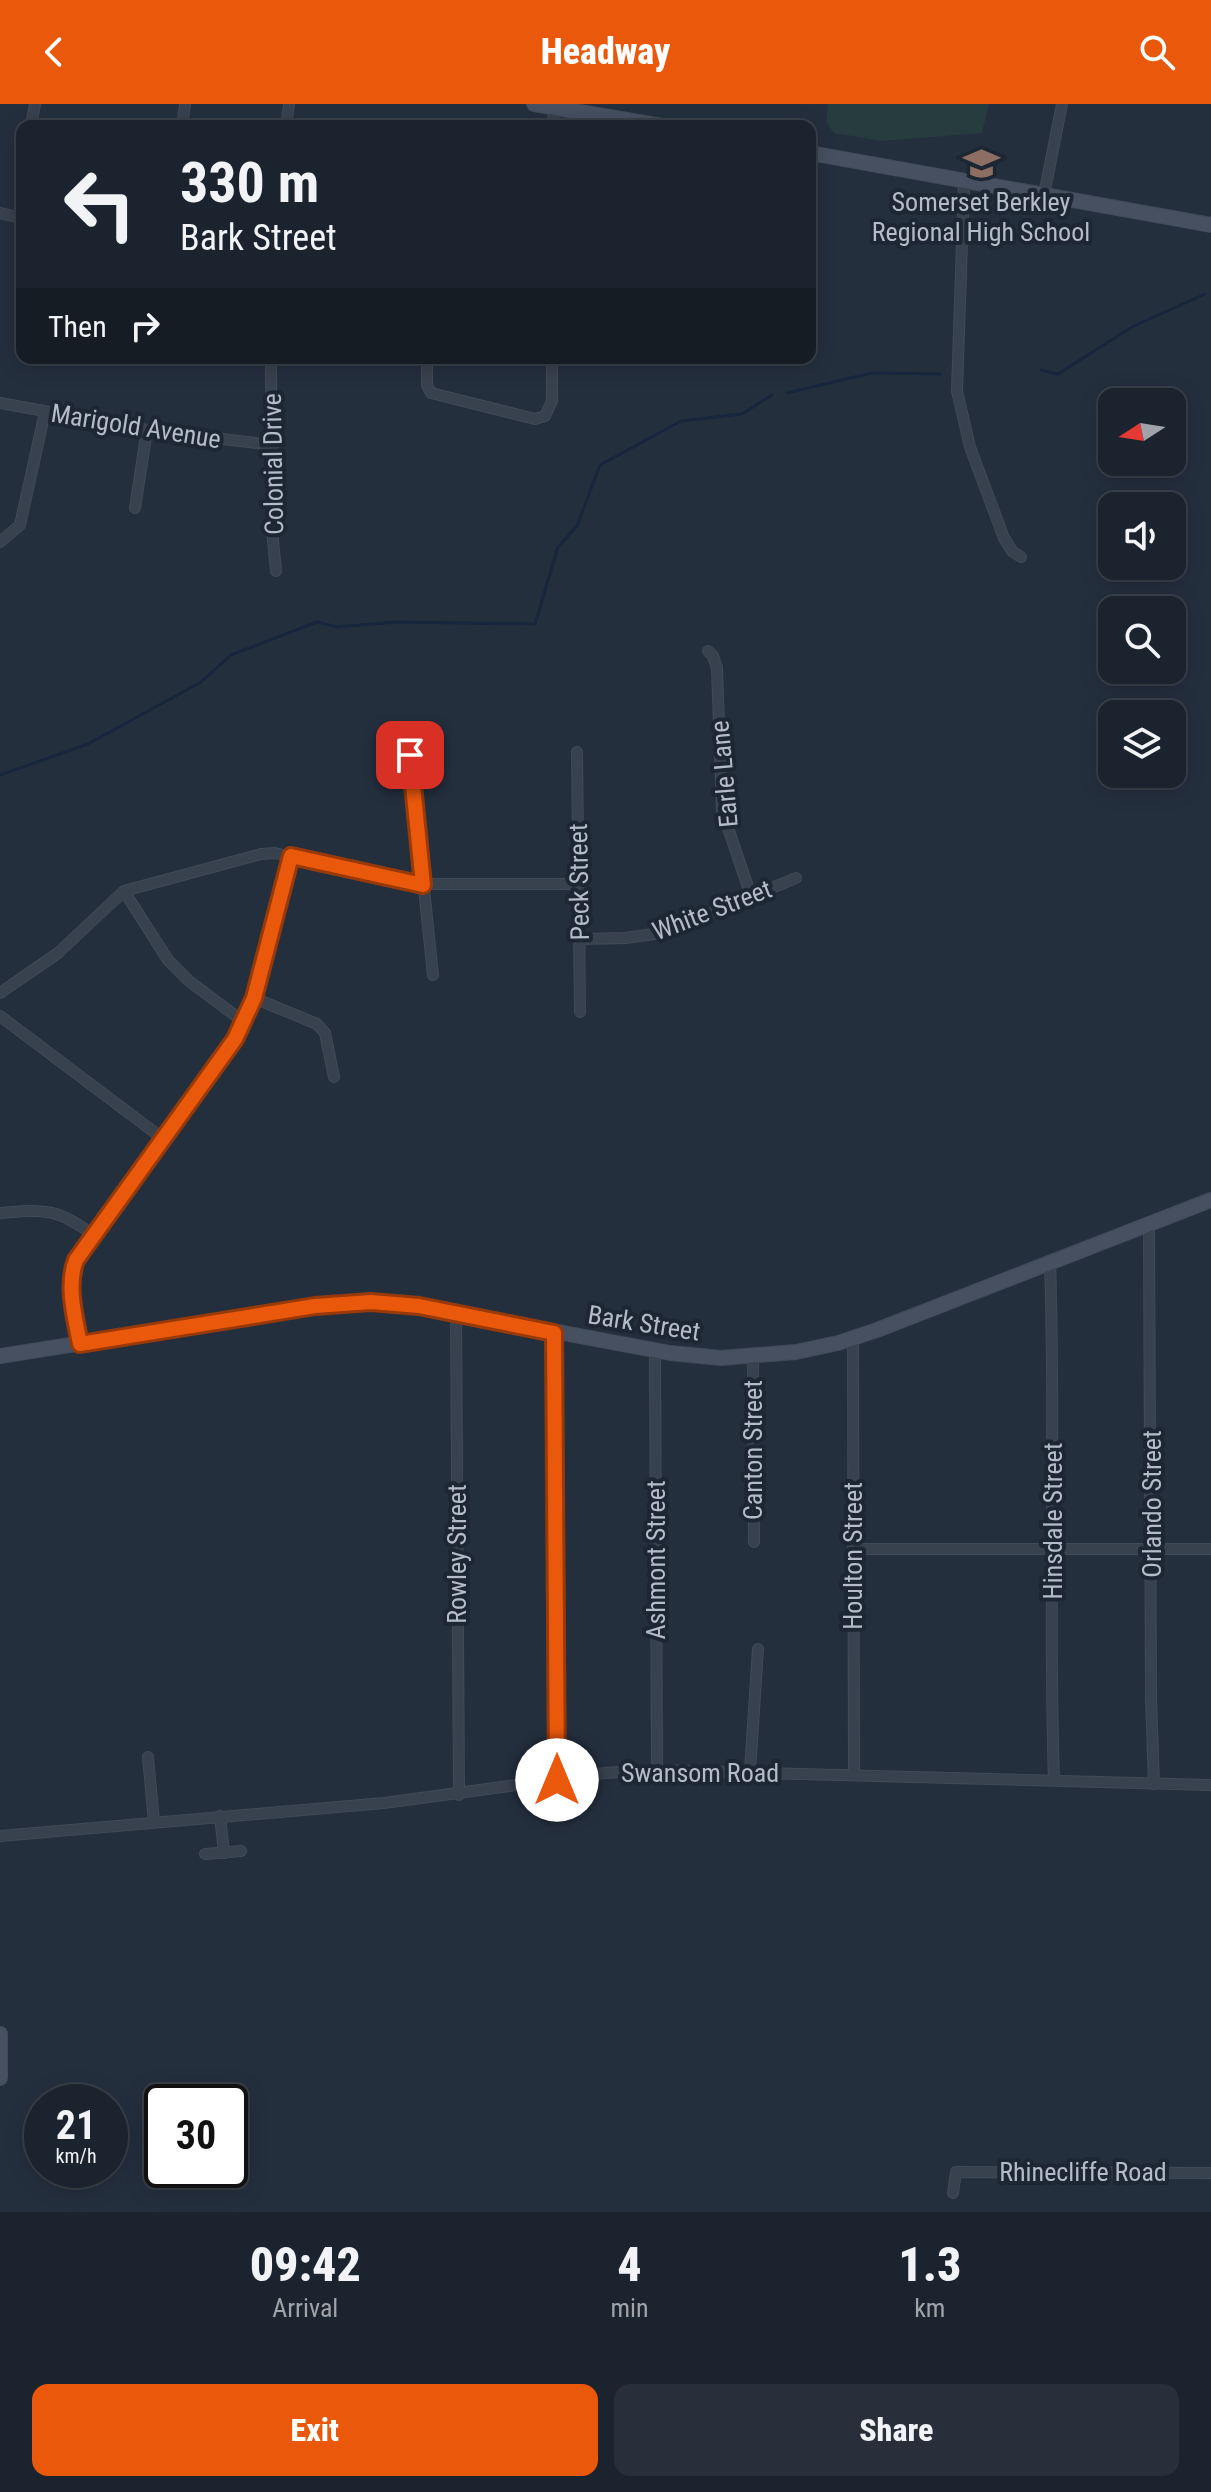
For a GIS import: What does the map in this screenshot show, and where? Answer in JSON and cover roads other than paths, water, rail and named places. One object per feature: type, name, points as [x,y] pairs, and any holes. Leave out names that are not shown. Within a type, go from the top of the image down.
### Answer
[{"type":"main road","points":[[534,104],[626,120]]},
{"type":"main road","points":[[816,154],[1211,225]]},
{"type":"main road","name":"Bark Street","points":[[0,1356],[335,1304],[385,1302],[655,1350],[721,1358],[753,1357],[811,1349],[853,1339],[1211,1200]]},
{"type":"main road","points":[[0,2034],[0,2078]]},
{"type":"street","points":[[1044,195],[1062,104]]},
{"type":"street","points":[[553,120],[555,108]]},
{"type":"street","points":[[964,182],[957,391],[970,447],[1004,538],[1012,551],[1021,557]]},
{"type":"street","name":"Colonial Drive","points":[[271,364],[272,531],[276,571]]},
{"type":"street","points":[[427,364],[427,385],[431,393],[535,419],[545,416],[552,401],[552,364]]},
{"type":"street","name":"Marigold Avenue","points":[[0,403],[147,430],[273,445]]},
{"type":"street","points":[[0,542],[20,525],[45,412]]},
{"type":"street","points":[[135,508],[147,430]]},
{"type":"street","name":"Earle Lane","points":[[708,651],[717,668],[722,810],[751,896]]},
{"type":"street","name":"Peck Street","points":[[577,752],[580,1012]]},
{"type":"street","points":[[410,755],[433,975]]},
{"type":"street","points":[[0,993],[58,953],[124,891],[261,854],[291,856],[423,885],[579,884]]},
{"type":"street","points":[[80,1344],[72,1276],[76,1260],[235,1039],[254,998],[291,856]]},
{"type":"street","name":"White Street","points":[[580,939],[662,933],[796,878]]},
{"type":"street","points":[[124,891],[168,960],[189,981],[244,1022]]},
{"type":"street","points":[[254,998],[292,1011],[317,1024],[325,1033],[334,1077]]},
{"type":"street","points":[[0,1016],[162,1138]]},
{"type":"street","points":[[0,1213],[34,1209],[53,1211],[73,1220],[93,1235]]},
{"type":"street","name":"Orlando Street","points":[[1149,1224],[1154,1784]]},
{"type":"street","name":"Hinsdale Street","points":[[1050,1262],[1054,1428],[1051,1548],[1054,1780]]},
{"type":"street","name":"Rowley Street","points":[[456,1313],[459,1795]]},
{"type":"street","points":[[554,1333],[557,1780]]},
{"type":"street","name":"Houlton Street","points":[[853,1339],[854,1774]]},
{"type":"street","name":"Ashmont Street","points":[[655,1350],[657,1770]]},
{"type":"street","name":"Canton Street","points":[[753,1357],[754,1542]]},
{"type":"street","points":[[853,1549],[1211,1549]]},
{"type":"street","points":[[750,1771],[758,1649]]},
{"type":"street","points":[[148,1757],[154,1822]]},
{"type":"street","name":"Swansom Road","points":[[0,1836],[384,1803],[605,1773],[657,1770],[1211,1785]]},
{"type":"street","points":[[220,1816],[224,1853]]},
{"type":"street","points":[[205,1854],[241,1851]]},
{"type":"street","name":"Rhinecliffe Road","points":[[953,2193],[956,2172],[1211,2173]]},
{"type":"waterway","points":[[1041,370],[1058,374],[1132,327],[1205,294]]},
{"type":"waterway","points":[[787,393],[872,373],[941,374]]},
{"type":"waterway","points":[[0,775],[88,744],[201,682],[231,655],[317,622],[337,627],[396,622],[535,624],[558,547],[577,526],[600,465],[681,421],[742,414],[772,395]]},
{"type":"place","name":"Somerset Berkley Regional High School","points":[[981,163]]}]
